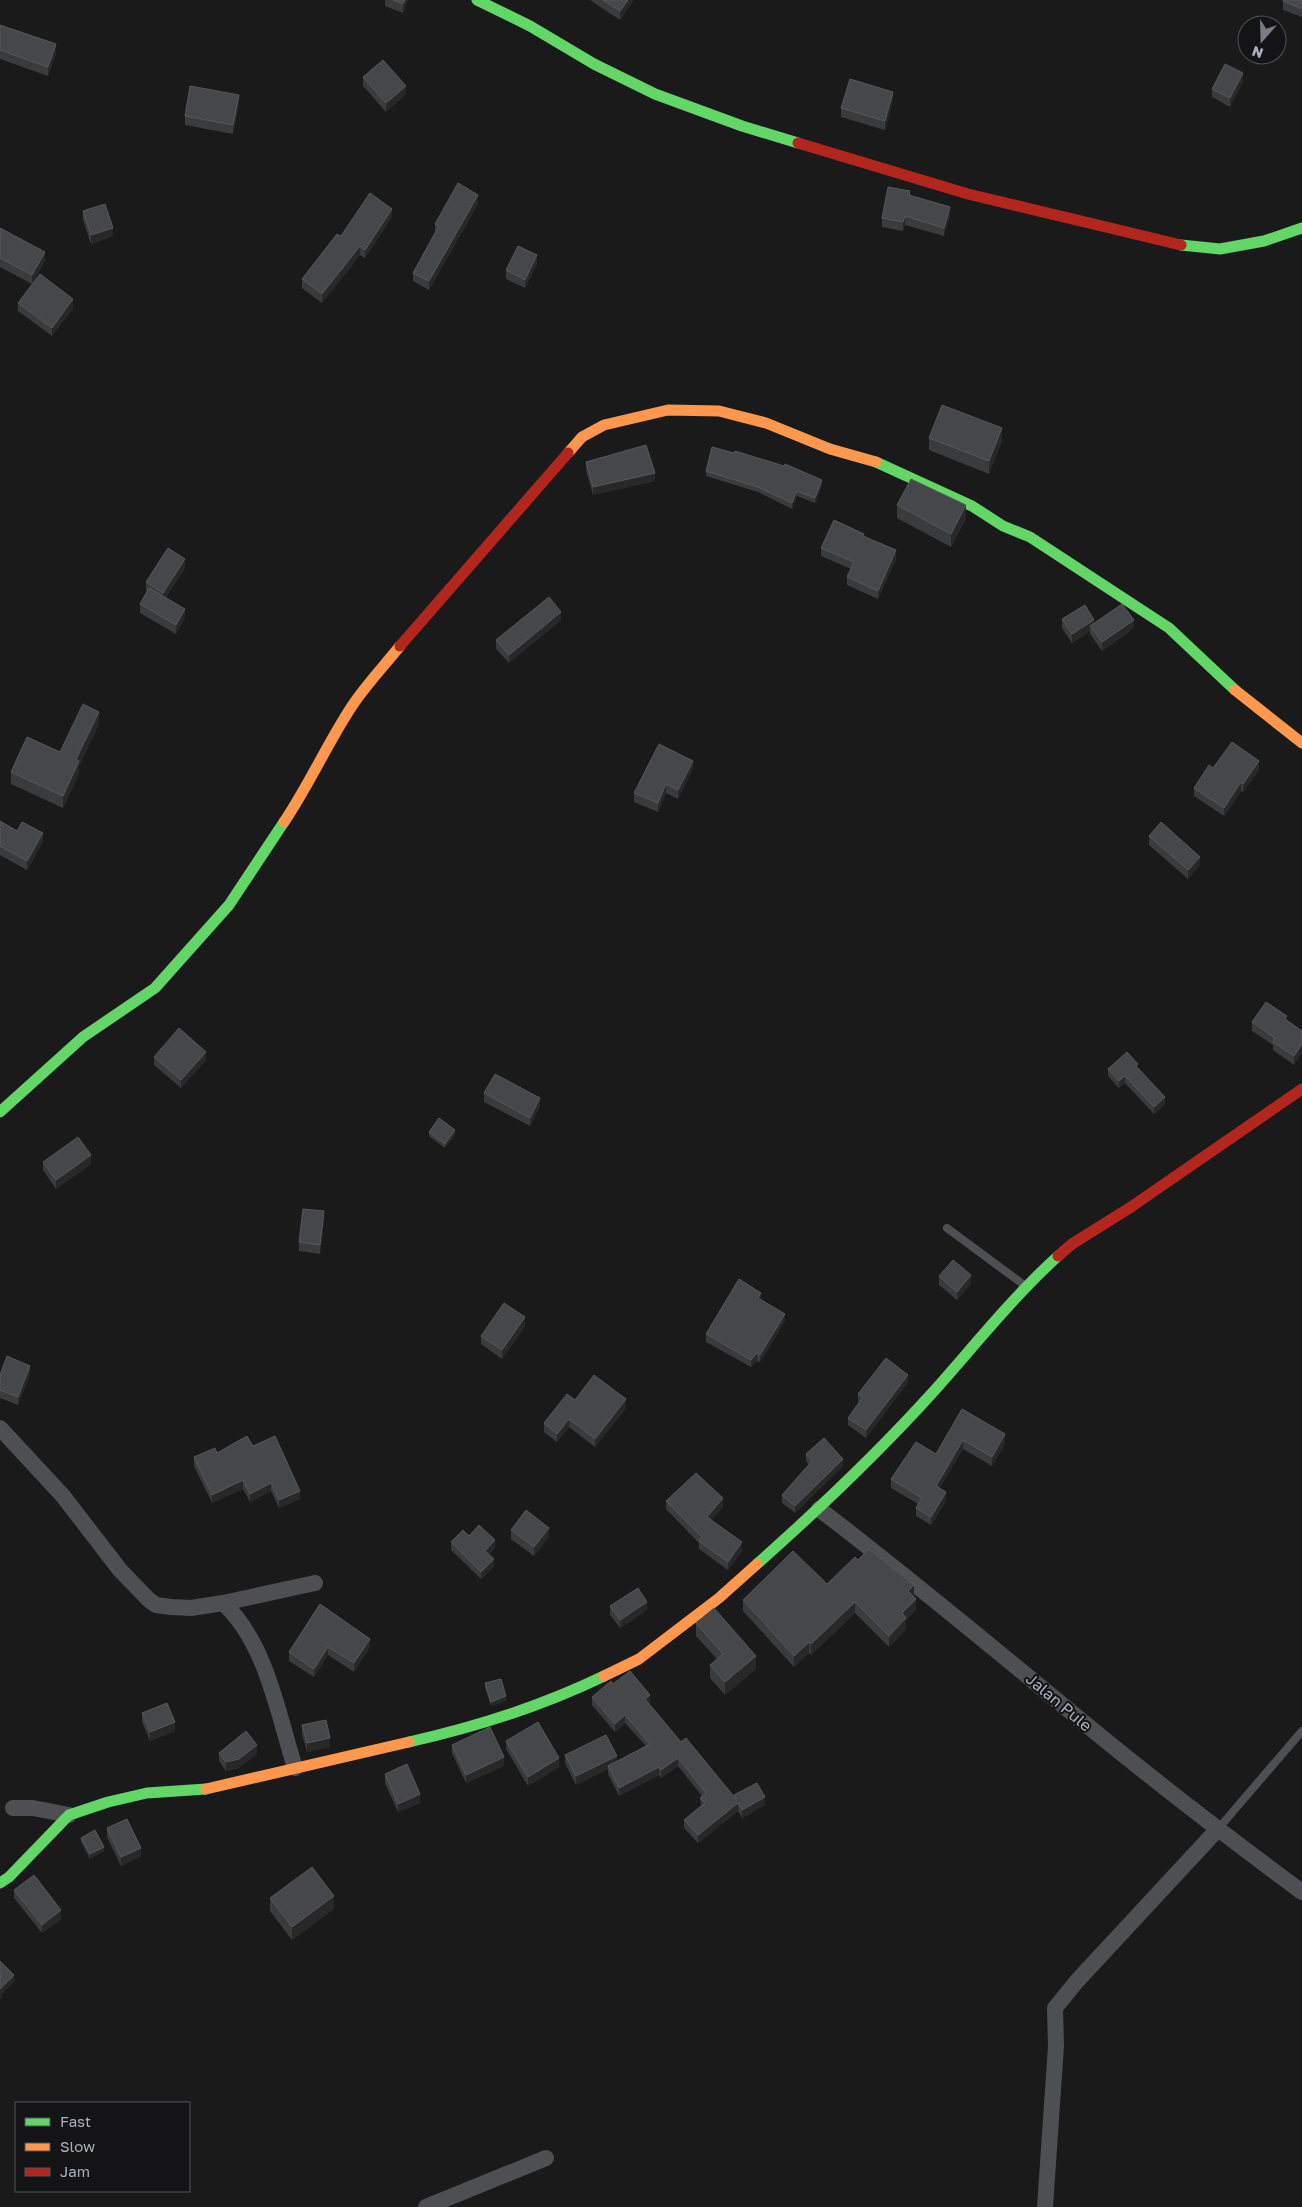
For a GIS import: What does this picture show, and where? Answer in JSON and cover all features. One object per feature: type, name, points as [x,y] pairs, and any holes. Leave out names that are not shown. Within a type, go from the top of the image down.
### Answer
[{"type":"street","points":[[477,0],[530,26],[594,64],[655,94],[742,126],[968,194],[1120,229],[1178,246],[1220,249],[1264,241],[1302,228]]},
{"type":"street","points":[[0,1112],[83,1038],[155,988],[229,905],[306,789],[352,705],[411,633],[582,438],[604,425],[668,410],[720,411],[766,423],[830,448],[875,461],[936,488],[972,506],[1003,526],[1030,537],[1169,628],[1224,681],[1280,723],[1302,743]]},
{"type":"street","points":[[0,1883],[9,1877],[68,1815],[108,1802],[147,1793],[200,1790],[462,1730],[575,1690],[631,1662],[719,1598],[818,1509],[933,1392],[1025,1286],[1072,1244],[1131,1207],[1302,1089]]},
{"type":"street","points":[[0,1428],[63,1496],[120,1570],[156,1605],[190,1608],[223,1604],[315,1583]]},
{"type":"street","name":"Jalan Pule","points":[[818,1509],[906,1575],[1099,1735],[1218,1829],[1302,1892]]},
{"type":"street","points":[[223,1604],[233,1612],[247,1632],[259,1655],[295,1768]]},
{"type":"street","points":[[13,1808],[33,1808],[68,1815]]},
{"type":"street","points":[[1045,2207],[1056,2046],[1055,2008],[1077,1980],[1218,1829]]},
{"type":"street","points":[[426,2207],[546,2158]]},
{"type":"lane","points":[[947,1228],[1025,1286]]},
{"type":"lane","points":[[1218,1829],[1302,1731]]},
{"type":"building","points":[[393,0],[405,0],[403,4]]},
{"type":"building","points":[[603,0],[628,0],[620,11]]},
{"type":"building","points":[[1302,0],[1302,9],[1283,1]]},
{"type":"building","points":[[0,25],[56,44],[48,67],[0,50]]},
{"type":"building","points":[[383,60],[406,86],[386,103],[363,77]]},
{"type":"building","points":[[1225,64],[1243,73],[1230,98],[1212,89]]},
{"type":"building","points":[[850,79],[893,92],[885,121],[841,108]]},
{"type":"building","points":[[190,86],[239,95],[233,125],[185,116]]},
{"type":"building","points":[[458,183],[478,195],[429,281],[413,273],[439,226],[435,224]]},
{"type":"building","points":[[888,187],[910,191],[909,195],[950,207],[944,228],[905,216],[903,222],[882,218]]},
{"type":"building","points":[[370,193],[392,209],[365,250],[360,246],[322,294],[302,279],[337,234],[341,236]]},
{"type":"building","points":[[105,204],[113,228],[91,235],[83,211]]},
{"type":"building","points":[[0,228],[45,252],[32,275],[0,258]]},
{"type":"building","points":[[518,246],[537,255],[525,280],[506,270]]},
{"type":"building","points":[[40,274],[73,299],[52,328],[18,303]]},
{"type":"building","points":[[942,405],[1002,428],[989,461],[929,438]]},
{"type":"building","points":[[646,445],[655,473],[593,487],[586,462]]},
{"type":"building","points":[[712,447],[734,453],[735,451],[784,466],[785,464],[822,480],[815,498],[797,491],[792,503],[758,487],[706,471]]},
{"type":"building","points":[[911,479],[966,505],[951,534],[897,505]]},
{"type":"building","points":[[834,520],[864,534],[863,536],[896,550],[878,591],[847,577],[854,562],[821,548]]},
{"type":"building","points":[[168,548],[185,559],[163,593],[146,582]]},
{"type":"building","points":[[149,588],[185,609],[176,625],[140,604]]},
{"type":"building","points":[[549,597],[561,612],[509,655],[496,640]]},
{"type":"building","points":[[1122,604],[1134,620],[1102,642],[1090,626]]},
{"type":"building","points":[[1085,605],[1094,620],[1072,634],[1062,619]]},
{"type":"building","points":[[83,704],[99,712],[76,759],[79,761],[63,796],[11,772],[27,737],[60,752]]},
{"type":"building","points":[[1232,742],[1259,761],[1243,784],[1241,782],[1224,808],[1194,788],[1209,765],[1213,768]]},
{"type":"building","points":[[659,744],[693,761],[678,790],[666,784],[658,803],[634,793]]},
{"type":"building","points":[[0,821],[17,831],[22,822],[43,833],[27,861],[0,846]]},
{"type":"building","points":[[1161,822],[1200,857],[1188,870],[1149,836]]},
{"type":"building","points":[[1266,1002],[1287,1016],[1285,1019],[1302,1031],[1302,1044],[1294,1056],[1273,1042],[1275,1038],[1252,1022]]},
{"type":"building","points":[[179,1028],[206,1052],[181,1080],[154,1057]]},
{"type":"building","points":[[1127,1052],[1138,1064],[1136,1066],[1165,1097],[1154,1107],[1125,1076],[1119,1081],[1108,1069]]},
{"type":"building","points":[[495,1074],[540,1098],[530,1118],[484,1093]]},
{"type":"building","points":[[439,1118],[455,1130],[445,1144],[429,1132]]},
{"type":"building","points":[[78,1137],[91,1155],[56,1180],[43,1162]]},
{"type":"building","points":[[303,1209],[324,1211],[320,1245],[299,1242]]},
{"type":"building","points":[[953,1260],[971,1275],[957,1292],[939,1276]]},
{"type":"building","points":[[739,1279],[761,1293],[758,1298],[785,1314],[760,1355],[757,1353],[751,1360],[706,1334]]},
{"type":"building","points":[[504,1303],[525,1317],[502,1350],[481,1336]]},
{"type":"building","points":[[7,1356],[30,1366],[18,1397],[0,1390],[0,1375]]},
{"type":"building","points":[[886,1358],[908,1375],[866,1430],[848,1418],[863,1397],[858,1394]]},
{"type":"building","points":[[594,1375],[626,1399],[595,1439],[569,1419],[557,1434],[544,1423],[567,1394],[575,1400]]},
{"type":"building","points":[[962,1409],[1005,1434],[992,1457],[963,1440],[936,1486],[946,1492],[931,1517],[916,1508],[922,1498],[891,1479],[916,1442],[936,1454]]},
{"type":"building","points":[[247,1436],[253,1446],[275,1436],[300,1491],[279,1500],[271,1483],[250,1494],[243,1480],[212,1495],[194,1457],[215,1448],[217,1453]]},
{"type":"building","points":[[824,1438],[843,1459],[795,1506],[782,1495],[812,1461],[806,1454]]},
{"type":"building","points":[[696,1473],[723,1498],[707,1517],[742,1542],[728,1562],[699,1541],[702,1537],[666,1501]]},
{"type":"building","points":[[526,1510],[549,1528],[534,1547],[511,1530]]},
{"type":"building","points":[[479,1525],[495,1540],[485,1551],[494,1559],[481,1572],[451,1542],[463,1530],[469,1536]]},
{"type":"building","points":[[869,1549],[914,1585],[908,1591],[916,1599],[902,1613],[906,1618],[889,1636],[855,1602],[811,1644],[809,1642],[794,1656],[743,1600],[793,1551],[827,1584],[855,1557],[858,1560]]},
{"type":"building","points":[[638,1588],[647,1602],[620,1620],[610,1606]]},
{"type":"building","points":[[320,1604],[370,1639],[354,1663],[328,1647],[314,1669],[289,1652]]},
{"type":"building","points":[[714,1608],[756,1656],[725,1682],[710,1665],[723,1654],[696,1623]]},
{"type":"building","points":[[630,1671],[650,1695],[645,1699],[681,1742],[686,1738],[736,1799],[734,1795],[757,1783],[765,1797],[742,1810],[738,1803],[698,1835],[684,1820],[705,1803],[700,1798],[706,1793],[678,1758],[661,1770],[659,1767],[619,1788],[608,1766],[650,1744],[625,1715],[615,1724],[592,1697],[611,1681],[613,1684]]},
{"type":"building","points":[[501,1679],[506,1696],[491,1702],[485,1683]]},
{"type":"building","points":[[167,1703],[175,1722],[150,1732],[142,1713]]},
{"type":"building","points":[[326,1720],[330,1738],[307,1743],[302,1725]]},
{"type":"building","points":[[538,1722],[559,1758],[528,1777],[506,1741]]},
{"type":"building","points":[[490,1727],[504,1757],[466,1775],[452,1745]]},
{"type":"building","points":[[246,1731],[257,1745],[239,1759],[226,1762],[219,1753]]},
{"type":"building","points":[[606,1735],[617,1756],[576,1776],[565,1755]]},
{"type":"building","points":[[407,1764],[420,1794],[398,1804],[385,1774]]},
{"type":"building","points":[[127,1819],[141,1848],[121,1857],[107,1828]]},
{"type":"building","points":[[95,1830],[104,1847],[90,1854],[81,1838]]},
{"type":"building","points":[[312,1867],[334,1896],[292,1927],[270,1898]]},
{"type":"building","points":[[34,1875],[61,1910],[42,1925],[14,1890]]},
{"type":"building","points":[[0,1961],[14,1975],[0,1989]]},
{"type":"traffic: fast","points":[[477,0],[530,26],[594,64],[655,94],[742,126],[798,143]]},
{"type":"traffic: fast","points":[[1181,245],[1220,249],[1264,241],[1302,228]]},
{"type":"traffic: fast","points":[[876,462],[972,506],[1003,526],[1030,537],[1169,628],[1235,690]]},
{"type":"traffic: fast","points":[[0,1112],[83,1037],[155,988],[229,905],[284,822]]},
{"type":"traffic: fast","points":[[757,1564],[826,1501],[892,1436],[1010,1305],[1058,1256]]},
{"type":"traffic: fast","points":[[409,1742],[459,1730],[508,1715],[557,1697],[604,1676]]},
{"type":"traffic: fast","points":[[0,1883],[9,1877],[69,1815],[108,1802],[147,1793],[206,1789]]},
{"type":"traffic: slow","points":[[568,453],[582,437],[604,425],[668,410],[719,411],[766,423],[830,449],[876,462]]},
{"type":"traffic: slow","points":[[284,822],[352,706],[400,646]]},
{"type":"traffic: slow","points":[[1235,690],[1302,743]]},
{"type":"traffic: slow","points":[[604,1676],[639,1659],[719,1598],[757,1564]]},
{"type":"traffic: slow","points":[[206,1789],[409,1742]]},
{"type":"traffic: jam","points":[[798,143],[968,194],[1181,245]]},
{"type":"traffic: jam","points":[[400,646],[568,453]]},
{"type":"traffic: jam","points":[[1058,1256],[1072,1244],[1131,1207],[1302,1089]]}]
